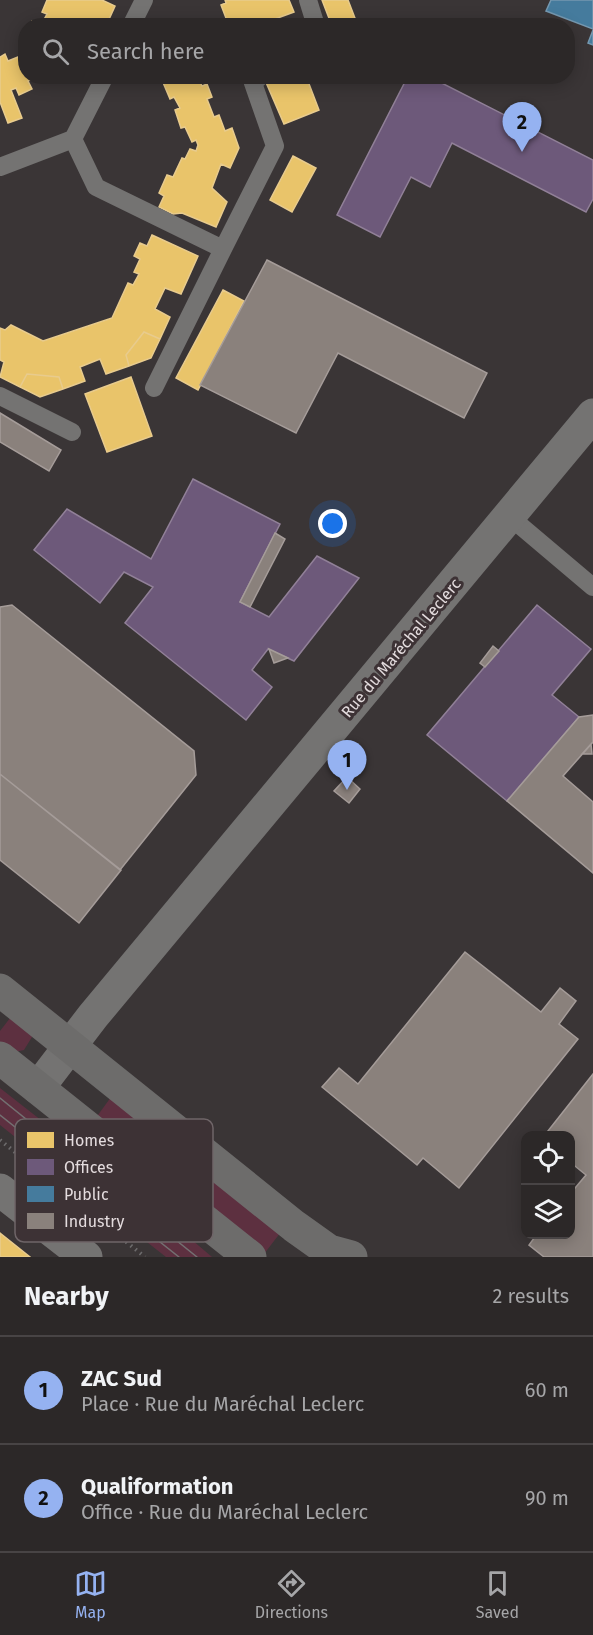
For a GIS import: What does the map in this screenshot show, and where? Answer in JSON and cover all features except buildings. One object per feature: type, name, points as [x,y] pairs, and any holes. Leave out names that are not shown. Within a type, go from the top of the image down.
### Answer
[{"type":"main road","points":[[0,990],[160,1119]]},
{"type":"main road","points":[[0,1058],[77,1119]]},
{"type":"main road","points":[[213,1161],[329,1251],[351,1257]]},
{"type":"main road","points":[[213,1228],[250,1257]]},
{"type":"street","name":"Rue du Maréchal Leclerc","points":[[38,1088],[93,1016],[510,518],[593,415]]},
{"type":"street","points":[[0,1190],[15,1202]]},
{"type":"street","points":[[67,1242],[86,1257]]},
{"type":"lane","points":[[135,18],[144,0]]},
{"type":"lane","points":[[308,0],[314,18]]},
{"type":"lane","points":[[0,167],[73,139],[101,84]]},
{"type":"lane","points":[[154,388],[275,146],[253,84]]},
{"type":"lane","points":[[73,139],[96,187],[223,249]]},
{"type":"lane","points":[[0,396],[72,432]]},
{"type":"lane","points":[[510,518],[593,587]]},
{"type":"path","points":[[0,1140],[15,1152]]},
{"type":"path","points":[[126,1242],[145,1257]]},
{"type":"shaded area","points":[[14,1013],[31,1030],[32,1037],[24,1050],[15,1052],[0,1044],[0,1031]]},
{"type":"shaded area","points":[[0,1088],[40,1119],[15,1119],[15,1137],[0,1125]]},
{"type":"shaded area","points":[[114,1093],[147,1119],[95,1119]]},
{"type":"shaded area","points":[[213,1172],[284,1228],[264,1254],[213,1213]]},
{"type":"shaded area","points":[[147,1242],[194,1242],[212,1257],[166,1257]]},
{"type":"tram line","points":[[0,1098],[26,1119]]},
{"type":"tram line","points":[[0,1115],[15,1127]]},
{"type":"tram line","points":[[160,1242],[179,1257]]},
{"type":"tram line","points":[[178,1242],[197,1257]]},
{"type":"place","name":"Qualiformation","points":[[522,152]]},
{"type":"place","name":"ZAC Sud","points":[[347,790]]}]
